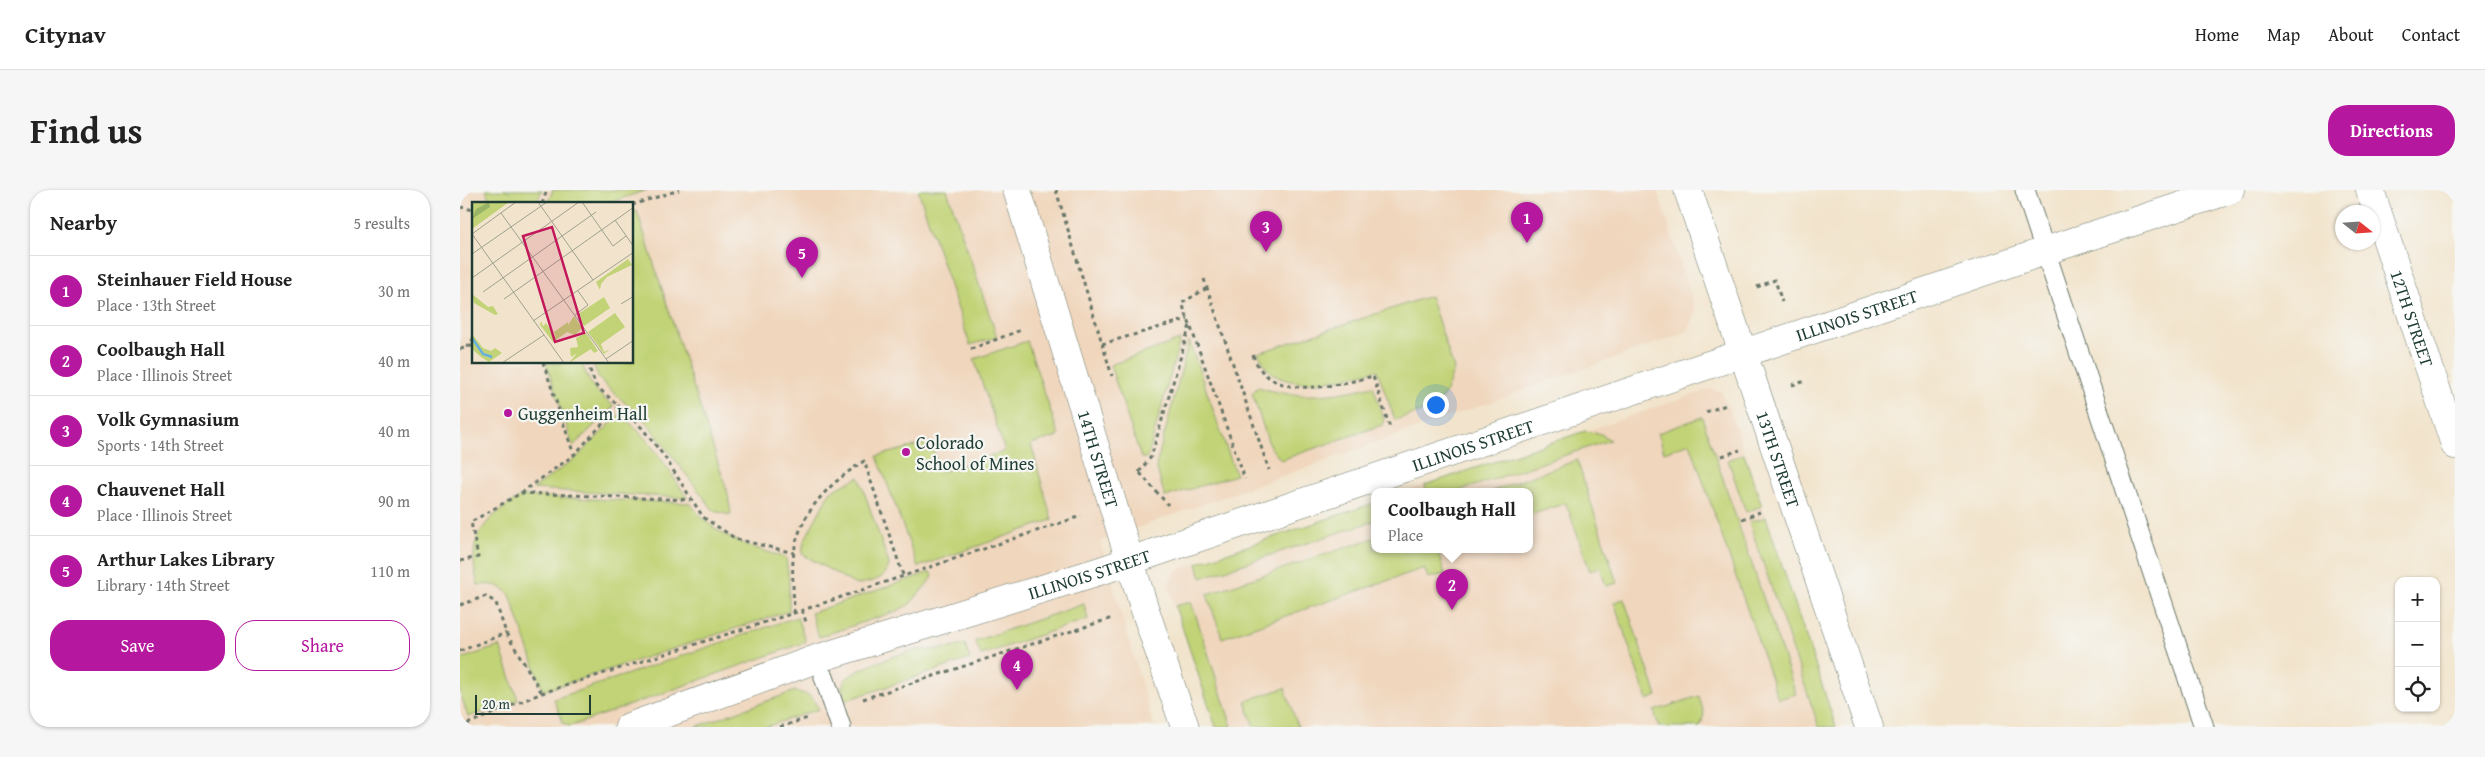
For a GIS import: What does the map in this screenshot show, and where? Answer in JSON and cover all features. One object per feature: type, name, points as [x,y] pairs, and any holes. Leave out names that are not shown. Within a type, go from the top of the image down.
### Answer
[{"type":"street","name":"14TH STREET","points":[[1017,190],[1130,560],[1185,727]]},
{"type":"street","name":"13TH STREET","points":[[1688,190],[1868,727]]},
{"type":"street","name":"ILLINOIS STREET","points":[[629,727],[819,658],[1130,560],[2045,250],[2230,190]]},
{"type":"street","name":"12TH STREET","points":[[2370,190],[2455,445]]},
{"type":"lane","points":[[2026,190],[2204,727]]},
{"type":"lane","points":[[824,677],[841,727]]},
{"type":"path","points":[[543,202],[547,190]]},
{"type":"path","points":[[634,204],[679,190]]},
{"type":"path","points":[[1056,190],[1103,344],[1188,320]]},
{"type":"path","points":[[1204,279],[1269,470]]},
{"type":"path","points":[[1754,288],[1775,280],[1782,302]]},
{"type":"path","points":[[1207,288],[1182,303],[1245,478]]},
{"type":"path","points":[[1168,506],[1139,472],[1151,457],[1190,325]]},
{"type":"path","points":[[971,349],[1022,330]]},
{"type":"path","points":[[466,348],[472,340]]},
{"type":"path","points":[[460,349],[472,346]]},
{"type":"path","points":[[1253,355],[1257,368],[1278,383],[1302,387],[1331,387],[1373,376],[1390,428]]},
{"type":"path","points":[[544,364],[574,455]]},
{"type":"path","points":[[588,364],[596,386],[642,428],[664,456],[690,500],[703,517],[736,540],[794,553]]},
{"type":"path","points":[[1792,385],[1806,381]]},
{"type":"path","points":[[1706,412],[1726,404]]},
{"type":"path","points":[[460,561],[478,557],[471,522],[521,493],[574,455],[619,406]]},
{"type":"path","points":[[1722,456],[1743,450]]},
{"type":"path","points":[[794,613],[794,553],[800,530],[812,504],[837,478],[864,461],[903,575]]},
{"type":"path","points":[[521,493],[690,500]]},
{"type":"path","points":[[1742,518],[1763,511]]},
{"type":"path","points":[[460,727],[542,694],[794,613],[1081,516]]},
{"type":"path","points":[[460,605],[486,596],[496,603],[506,633],[542,694]]},
{"type":"path","points":[[780,727],[1117,617]]},
{"type":"path","points":[[460,651],[506,633]]},
{"type":"shaded area","name":"Colorado School of Mines","points":[[460,190],[1657,190],[1696,311],[1688,331],[1100,541],[1154,727],[460,727]]},
{"type":"shaded area","points":[[1710,389],[1721,392],[1730,410],[1836,727],[1216,727],[1169,588],[1169,582],[1176,570],[1371,504],[1371,553],[1533,553],[1533,488],[1417,488]]},
{"type":"green space","points":[[486,190],[542,190],[537,202],[490,202]]},
{"type":"green space","points":[[553,190],[647,190],[611,202],[548,202]]},
{"type":"green space","points":[[918,190],[947,190],[997,337],[970,345]]},
{"type":"green space","points":[[637,211],[728,494],[731,515],[714,511],[647,423],[599,379],[593,364],[634,364],[634,212]]},
{"type":"green space","points":[[1430,296],[1454,369],[1445,394],[1433,408],[1395,420],[1377,370],[1321,382],[1291,381],[1278,377],[1268,370],[1258,353]]},
{"type":"green space","points":[[1180,340],[1148,456],[1141,458],[1110,365]]},
{"type":"green space","points":[[1027,341],[1059,436],[1031,444],[1052,520],[918,567],[877,456],[931,442],[941,472],[1005,451],[974,359]]},
{"type":"green space","points":[[1189,341],[1236,475],[1165,497],[1156,466]]},
{"type":"green space","points":[[546,364],[582,364],[594,388],[614,406],[573,446]]},
{"type":"green space","points":[[1373,386],[1384,420],[1382,425],[1281,460],[1270,447],[1252,393],[1258,387],[1288,394],[1316,395]]},
{"type":"green space","points":[[620,414],[649,443],[687,498],[533,489],[577,457]]},
{"type":"green space","points":[[1702,417],[1796,694],[1778,699],[1690,443],[1664,452],[1658,433]]},
{"type":"green space","points":[[1585,431],[1601,434],[1610,440],[1468,488],[1426,488],[1425,485]]},
{"type":"green space","points":[[1744,454],[1762,506],[1746,512],[1728,460]]},
{"type":"green space","points":[[1577,460],[1617,583],[1606,586],[1600,567],[1590,571],[1566,503],[1533,514],[1533,488],[1500,488]]},
{"type":"green space","points":[[859,477],[889,564],[885,574],[881,577],[856,585],[802,554],[804,541],[830,492]]},
{"type":"green space","points":[[522,496],[690,503],[710,525],[733,539],[786,558],[789,580],[789,611],[543,691],[510,595],[496,586],[478,585],[475,568],[474,554],[480,532],[497,513]]},
{"type":"green space","points":[[1371,504],[1371,522],[1201,578],[1197,563]]},
{"type":"green space","points":[[1766,517],[1836,727],[1819,727],[1749,522]]},
{"type":"green space","points":[[1371,539],[1371,553],[1438,553],[1445,574],[1428,578],[1424,568],[1222,638],[1207,594]]},
{"type":"green space","points":[[930,572],[933,577],[910,604],[897,611],[819,637],[811,613]]},
{"type":"green space","points":[[1624,599],[1657,696],[1647,700],[1614,602]]},
{"type":"green space","points":[[1191,602],[1232,727],[1216,727],[1175,606]]},
{"type":"green space","points":[[1084,604],[1088,619],[981,655],[975,641]]},
{"type":"green space","points":[[797,617],[806,642],[574,725],[569,726],[563,723],[554,699]]},
{"type":"green space","points":[[965,644],[970,659],[844,701],[842,689],[844,682],[848,677],[866,667],[911,651],[947,648]]},
{"type":"green space","points":[[500,646],[518,700],[468,717],[460,692],[460,659]]},
{"type":"green space","points":[[1285,688],[1298,727],[1254,727],[1245,701]]},
{"type":"green space","points":[[795,691],[811,696],[819,709],[765,727],[695,727]]},
{"type":"green space","points":[[1699,696],[1704,714],[1700,727],[1659,727],[1654,711]]},
{"type":"place","name":"Steinhauer Field House","points":[[1527,243]]},
{"type":"place","name":"Volk Gymnasium","points":[[1266,252]]},
{"type":"place","name":"Arthur Lakes Library","points":[[802,278]]},
{"type":"place","name":"Guggenheim Hall","points":[[508,413]]},
{"type":"place","name":"Colorado School of Mines","points":[[906,452]]},
{"type":"place","name":"Coolbaugh Hall","points":[[1452,610]]},
{"type":"place","name":"Chauvenet Hall","points":[[1017,690]]}]
